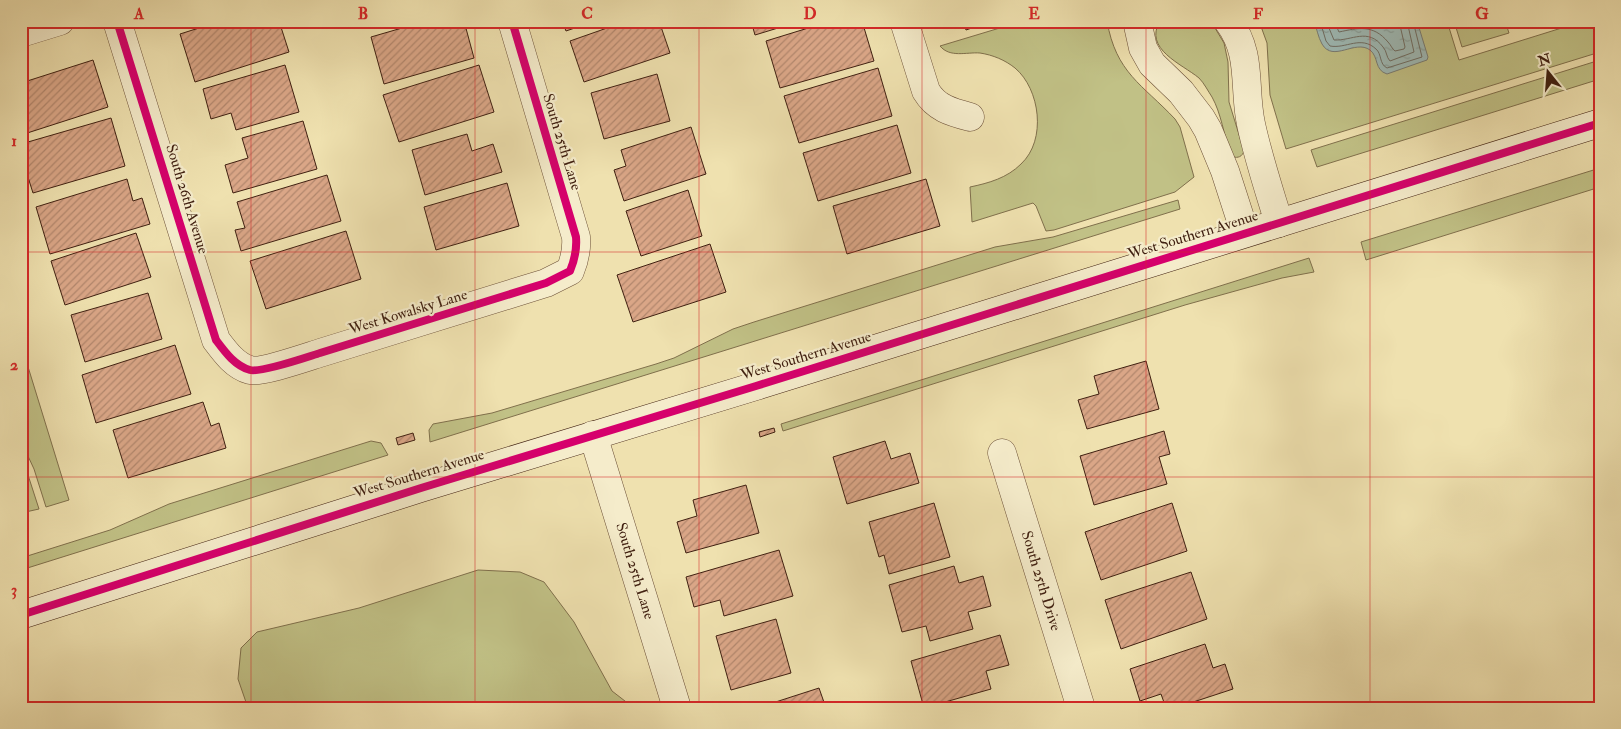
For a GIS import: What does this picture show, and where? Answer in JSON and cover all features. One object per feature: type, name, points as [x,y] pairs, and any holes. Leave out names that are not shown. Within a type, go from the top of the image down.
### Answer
[{"type":"street","points":[[21,33],[60,21]]},
{"type":"street","name":"South 26th Avenue","points":[[117,21],[216,340],[224,352],[236,362],[251,370]]},
{"type":"street","name":"South 25th Lane","points":[[512,21],[576,237],[575,259],[570,271]]},
{"type":"street","points":[[904,21],[926,91],[930,98],[944,109],[970,117]]},
{"type":"street","points":[[1137,21],[1143,48],[1152,64],[1181,92],[1208,130],[1225,171],[1245,233]]},
{"type":"street","points":[[1228,21],[1238,35],[1243,48],[1250,123],[1279,223]]},
{"type":"street","name":"West Southern Avenue","points":[[21,615],[593,435],[1600,123]]},
{"type":"street","name":"West Kowalsky Lane","points":[[251,370],[282,365],[358,342],[546,283],[570,271]]},
{"type":"street","name":"South 25th Lane","points":[[593,435],[677,708]]},
{"type":"street","name":"South 25th Drive","points":[[1002,454],[1080,708]]},
{"type":"green space","points":[[1023,21],[1107,21],[1111,39],[1124,66],[1141,86],[1175,119],[1180,127],[1194,177],[1175,192],[1054,230],[1046,231],[1033,203],[972,222],[970,187],[991,182],[1004,176],[1016,169],[1029,154],[1035,142],[1037,129],[1035,101],[1024,77],[1007,63],[980,53],[958,54],[948,52],[940,46]]},
{"type":"green space","points":[[1160,21],[1209,21],[1224,43],[1228,62],[1229,102],[1244,151],[1240,157],[1233,157],[1230,153],[1218,110],[1203,82],[1160,48],[1156,31]]},
{"type":"green space","points":[[1259,21],[1447,21],[1459,60],[1584,21],[1600,21],[1600,52],[1286,149],[1270,95],[1267,43]]},
{"type":"green space","points":[[1454,21],[1505,21],[1509,33],[1462,47]]},
{"type":"green space","points":[[1600,60],[1600,79],[1317,167],[1311,150]]},
{"type":"green space","points":[[1600,168],[1600,187],[1366,260],[1361,242]]},
{"type":"green space","points":[[1178,200],[1180,209],[430,442],[429,430],[433,424],[492,413],[656,364],[674,358],[733,329],[995,247],[1053,237]]},
{"type":"green space","points":[[1309,258],[1314,272],[1282,278],[1185,305],[783,431],[781,424]]},
{"type":"green space","points":[[21,344],[69,500],[46,507],[34,469],[21,441]]},
{"type":"green space","points":[[371,441],[381,443],[388,455],[21,570],[21,558],[110,530],[169,504]]},
{"type":"green space","points":[[21,458],[39,509],[21,513]]},
{"type":"green space","points":[[478,570],[520,572],[544,582],[574,622],[612,691],[634,708],[248,708],[238,679],[241,648],[257,632],[359,608]]},
{"type":"water","points":[[1314,21],[1417,21],[1428,57],[1427,60],[1387,74],[1380,70],[1373,53],[1364,47],[1338,51],[1327,49],[1322,44]]},
{"type":"building","points":[[221,21],[279,21],[289,52],[195,82],[180,34]]},
{"type":"building","points":[[362,21],[388,21],[364,28]]},
{"type":"building","points":[[426,21],[464,21],[474,58],[384,84],[371,37]]},
{"type":"building","points":[[562,21],[595,21],[566,31]]},
{"type":"building","points":[[627,21],[659,21],[670,53],[584,82],[570,41]]},
{"type":"building","points":[[751,21],[801,21],[755,35]]},
{"type":"building","points":[[831,21],[862,21],[874,61],[780,88],[766,41]]},
{"type":"building","points":[[963,21],[992,21],[966,30]]},
{"type":"building","points":[[93,60],[108,107],[21,135],[21,83]]},
{"type":"building","points":[[285,65],[299,112],[236,130],[231,113],[211,119],[203,89]]},
{"type":"building","points":[[479,65],[494,112],[399,142],[383,95]]},
{"type":"building","points":[[878,68],[892,116],[799,143],[784,96]]},
{"type":"building","points":[[657,74],[670,121],[604,139],[591,93]]},
{"type":"building","points":[[111,118],[125,166],[33,193],[21,155],[21,144]]},
{"type":"building","points":[[303,121],[317,169],[233,193],[225,165],[248,158],[242,138]]},
{"type":"building","points":[[897,125],[911,173],[818,201],[803,153]]},
{"type":"building","points":[[691,127],[706,174],[624,201],[614,170],[626,166],[621,150]]},
{"type":"building","points":[[467,134],[472,151],[493,144],[502,172],[425,195],[412,150]]},
{"type":"building","points":[[327,175],[341,221],[241,251],[235,230],[245,228],[237,202]]},
{"type":"building","points":[[127,179],[133,201],[142,198],[150,224],[50,254],[36,207]]},
{"type":"building","points":[[926,179],[940,226],[847,254],[833,206]]},
{"type":"building","points":[[507,183],[519,226],[436,250],[424,207]]},
{"type":"building","points":[[688,190],[702,236],[641,256],[626,211]]},
{"type":"building","points":[[346,231],[361,279],[266,309],[250,261]]},
{"type":"building","points":[[136,233],[151,277],[65,305],[51,261]]},
{"type":"building","points":[[710,244],[726,292],[633,322],[617,275]]},
{"type":"building","points":[[148,293],[162,339],[85,362],[71,315]]},
{"type":"building","points":[[175,345],[191,394],[96,423],[82,375]]},
{"type":"building","points":[[1146,361],[1159,409],[1087,429],[1078,400],[1099,394],[1094,376]]},
{"type":"building","points":[[203,402],[211,426],[219,423],[226,448],[128,478],[113,430]]},
{"type":"building","points":[[774,428],[775,432],[760,437],[759,432]]},
{"type":"building","points":[[1164,431],[1170,454],[1159,457],[1167,484],[1094,505],[1080,456]]},
{"type":"building","points":[[413,433],[415,440],[398,445],[396,438]]},
{"type":"building","points":[[885,441],[891,459],[910,453],[919,483],[847,504],[833,457]]},
{"type":"building","points":[[746,485],[759,533],[686,553],[677,522],[697,516],[693,500]]},
{"type":"building","points":[[934,503],[950,557],[889,574],[884,555],[879,557],[869,522]]},
{"type":"building","points":[[1172,503],[1187,551],[1101,580],[1085,532]]},
{"type":"building","points":[[779,550],[793,596],[724,616],[720,600],[694,607],[686,577]]},
{"type":"building","points":[[954,566],[959,583],[983,576],[991,606],[968,612],[973,629],[930,641],[926,626],[902,632],[889,585]]},
{"type":"building","points":[[1191,572],[1207,619],[1121,649],[1105,600]]},
{"type":"building","points":[[776,619],[791,673],[731,690],[716,636]]},
{"type":"building","points":[[1000,635],[1009,665],[986,671],[991,689],[924,708],[911,661]]},
{"type":"building","points":[[1205,644],[1213,668],[1225,664],[1233,689],[1175,708],[1166,708],[1161,694],[1140,701],[1130,669]]},
{"type":"building","points":[[819,688],[826,708],[757,708]]},
{"type":"cycle path","points":[[117,21],[216,340],[235,362],[250,370],[274,367],[295,361],[546,283],[570,271],[575,254],[576,237],[512,21]]},
{"type":"cycle path","points":[[21,615],[421,488],[756,386],[1600,123]]}]
